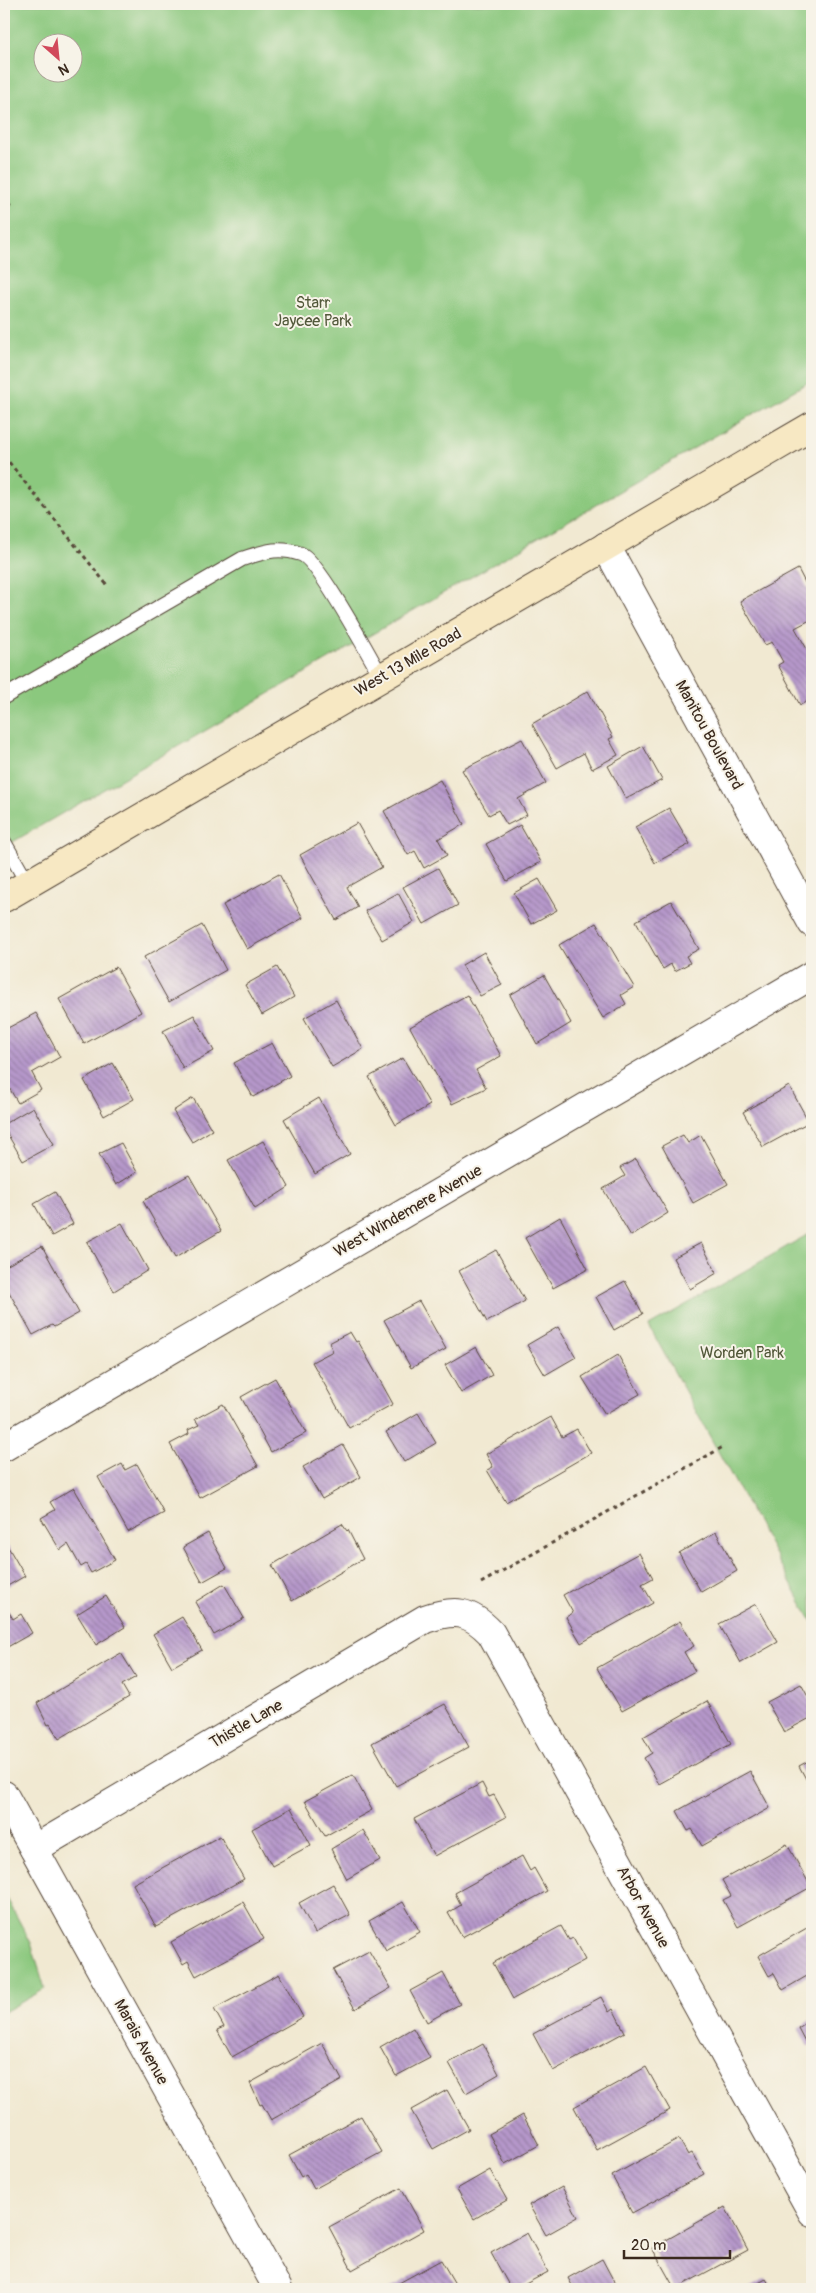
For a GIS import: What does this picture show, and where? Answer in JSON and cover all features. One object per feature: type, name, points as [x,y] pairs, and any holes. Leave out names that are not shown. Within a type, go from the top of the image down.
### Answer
[{"type":"main road","name":"West 13 Mile Road","points":[[4,898],[812,426]]},
{"type":"street","name":"Manitou Boulevard","points":[[606,546],[812,923]]},
{"type":"street","name":"West Windemere Avenue","points":[[4,1447],[812,975]]},
{"type":"street","name":"Thistle Lane","points":[[34,1849],[425,1619],[442,1613],[463,1612]]},
{"type":"street","name":"Arbor Avenue","points":[[463,1612],[478,1619],[491,1633],[812,2212]]},
{"type":"street","name":"Marais Avenue","points":[[4,1795],[278,2289]]},
{"type":"lane","points":[[4,697],[242,560],[276,549],[303,555],[327,582],[382,678]]},
{"type":"lane","points":[[4,842],[28,884]]},
{"type":"path","points":[[4,456],[107,585]]},
{"type":"path","points":[[481,1583],[723,1448]]},
{"type":"green space","name":"Starr Jaycee Park","points":[[4,4],[812,4],[812,380],[4,847]]},
{"type":"green space","name":"Worden Park","points":[[812,1232],[812,1622],[649,1326]]},
{"type":"green space","points":[[4,1893],[31,1943],[45,1989],[4,2012]]},
{"type":"building","points":[[4,190],[11,207],[4,210]]},
{"type":"building","points":[[798,569],[812,596],[812,619],[795,628],[807,649],[812,646],[812,699],[800,705],[778,665],[783,662],[772,642],[765,645],[740,601]]},
{"type":"building","points":[[588,691],[613,737],[609,739],[618,755],[592,769],[584,753],[557,768],[532,724]]},
{"type":"building","points":[[522,739],[546,783],[518,799],[527,815],[507,825],[498,810],[489,815],[462,770]]},
{"type":"building","points":[[643,746],[662,780],[626,799],[608,766]]},
{"type":"building","points":[[440,780],[464,824],[438,839],[447,855],[424,868],[415,851],[408,855],[384,811]]},
{"type":"building","points":[[669,808],[690,844],[655,863],[635,827]]},
{"type":"building","points":[[357,823],[382,867],[347,887],[358,907],[336,920],[300,855]]},
{"type":"building","points":[[520,825],[541,862],[507,881],[486,844]]},
{"type":"building","points":[[438,868],[458,905],[424,924],[403,887]]},
{"type":"building","points":[[279,874],[303,918],[247,949],[223,905]]},
{"type":"building","points":[[539,879],[557,910],[531,924],[514,893]]},
{"type":"building","points":[[398,893],[414,922],[382,940],[365,911]]},
{"type":"building","points":[[671,901],[699,949],[686,956],[690,963],[675,971],[671,964],[663,969],[636,921]]},
{"type":"building","points":[[596,923],[634,987],[621,995],[626,1004],[603,1018],[559,945]]},
{"type":"building","points":[[202,925],[226,970],[169,1002],[144,957]]},
{"type":"building","points":[[484,952],[502,985],[480,996],[462,965]]},
{"type":"building","points":[[116,967],[141,1012],[84,1044],[59,999]]},
{"type":"building","points":[[277,967],[294,997],[262,1015],[245,985]]},
{"type":"building","points":[[544,975],[571,1023],[537,1044],[510,995]]},
{"type":"building","points":[[467,995],[501,1056],[476,1070],[486,1088],[452,1104],[410,1027]]},
{"type":"building","points":[[336,1000],[363,1049],[332,1067],[304,1018]]},
{"type":"building","points":[[36,1013],[60,1057],[32,1073],[41,1090],[18,1103],[8,1086],[4,1088],[4,1030]]},
{"type":"building","points":[[194,1015],[214,1051],[183,1068],[163,1031]]},
{"type":"building","points":[[272,1043],[290,1076],[253,1097],[234,1063]]},
{"type":"building","points":[[403,1058],[430,1105],[396,1125],[369,1077]]},
{"type":"building","points":[[113,1063],[134,1099],[104,1116],[84,1080]]},
{"type":"building","points":[[789,1086],[809,1122],[763,1147],[743,1112]]},
{"type":"building","points":[[193,1098],[212,1130],[192,1142],[173,1111]]},
{"type":"building","points":[[319,1098],[350,1154],[315,1174],[284,1119]]},
{"type":"building","points":[[33,1107],[54,1144],[23,1161],[4,1128],[4,1124]]},
{"type":"building","points":[[683,1135],[688,1143],[701,1135],[728,1184],[693,1203],[662,1146]]},
{"type":"building","points":[[263,1141],[289,1187],[255,1209],[228,1160]]},
{"type":"building","points":[[121,1143],[137,1172],[116,1185],[99,1154]]},
{"type":"building","points":[[636,1159],[668,1213],[631,1236],[603,1189],[625,1176],[620,1168]]},
{"type":"building","points":[[189,1175],[221,1231],[175,1258],[143,1201]]},
{"type":"building","points":[[55,1192],[73,1224],[52,1236],[34,1204]]},
{"type":"building","points":[[560,1217],[588,1269],[553,1288],[525,1238]]},
{"type":"building","points":[[122,1223],[148,1270],[114,1291],[87,1242]]},
{"type":"building","points":[[701,1243],[717,1273],[690,1289],[673,1258]]},
{"type":"building","points":[[42,1246],[79,1313],[54,1327],[52,1325],[33,1335],[4,1283],[4,1267]]},
{"type":"building","points":[[496,1250],[525,1301],[487,1322],[459,1271]]},
{"type":"building","points":[[625,1281],[643,1314],[614,1330],[596,1297]]},
{"type":"building","points":[[419,1301],[446,1349],[411,1368],[384,1320]]},
{"type":"building","points":[[558,1327],[576,1357],[545,1375],[527,1345]]},
{"type":"building","points":[[350,1332],[356,1342],[358,1341],[393,1404],[349,1428],[312,1362],[333,1351],[329,1343]]},
{"type":"building","points":[[476,1347],[492,1375],[461,1393],[445,1365]]},
{"type":"building","points":[[618,1355],[640,1394],[605,1414],[582,1377]]},
{"type":"building","points":[[275,1378],[306,1433],[271,1452],[241,1397]]},
{"type":"building","points":[[223,1404],[258,1466],[200,1498],[170,1444],[189,1434],[188,1430],[199,1425],[195,1419]]},
{"type":"building","points":[[418,1413],[436,1443],[404,1462],[386,1432]]},
{"type":"building","points":[[551,1417],[562,1437],[577,1429],[591,1453],[506,1502],[487,1470],[493,1467],[486,1454]]},
{"type":"building","points":[[343,1445],[361,1477],[322,1499],[303,1467]]},
{"type":"building","points":[[122,1464],[125,1470],[137,1464],[164,1513],[128,1532],[98,1477]]},
{"type":"building","points":[[74,1488],[115,1560],[91,1573],[86,1564],[81,1567],[68,1544],[60,1550],[41,1518],[55,1510],[50,1502]]},
{"type":"building","points":[[342,1524],[348,1530],[363,1559],[292,1601],[272,1565]]},
{"type":"building","points":[[716,1532],[737,1571],[701,1592],[679,1553]]},
{"type":"building","points":[[208,1533],[227,1568],[202,1582],[183,1547]]},
{"type":"building","points":[[4,1540],[25,1576],[4,1588]]},
{"type":"building","points":[[639,1553],[653,1578],[642,1584],[653,1603],[581,1643],[566,1617],[573,1613],[563,1595]]},
{"type":"building","points":[[224,1584],[244,1618],[214,1635],[195,1602]]},
{"type":"building","points":[[106,1596],[125,1627],[96,1645],[77,1614]]},
{"type":"building","points":[[4,1604],[13,1619],[21,1614],[32,1633],[4,1649]]},
{"type":"building","points":[[756,1604],[778,1642],[741,1663],[719,1624]]},
{"type":"building","points":[[182,1617],[202,1650],[172,1667],[153,1634]]},
{"type":"building","points":[[680,1621],[694,1646],[684,1652],[695,1671],[622,1711],[597,1668]]},
{"type":"building","points":[[121,1653],[136,1677],[122,1685],[129,1697],[59,1739],[50,1724],[48,1725],[37,1703]]},
{"type":"building","points":[[801,1684],[812,1704],[812,1717],[784,1732],[767,1702]]},
{"type":"building","points":[[707,1701],[731,1744],[659,1784],[644,1758],[652,1753],[643,1737]]},
{"type":"building","points":[[445,1704],[469,1747],[396,1786],[372,1743]]},
{"type":"building","points":[[812,1759],[812,1790],[799,1766]]},
{"type":"building","points":[[750,1771],[770,1808],[702,1846],[692,1829],[688,1831],[677,1811]]},
{"type":"building","points":[[353,1775],[372,1810],[325,1836],[305,1801]]},
{"type":"building","points":[[482,1783],[489,1797],[494,1795],[506,1817],[434,1856],[414,1819]]},
{"type":"building","points":[[291,1808],[311,1845],[272,1866],[252,1829]]},
{"type":"building","points":[[363,1830],[380,1860],[347,1879],[331,1849]]},
{"type":"building","points":[[220,1836],[244,1879],[156,1927],[133,1884]]},
{"type":"building","points":[[787,1844],[811,1887],[738,1927],[723,1900],[731,1896],[722,1880]]},
{"type":"building","points":[[522,1856],[530,1871],[534,1868],[547,1891],[462,1937],[448,1913],[461,1905],[455,1893]]},
{"type":"building","points":[[333,1884],[350,1915],[315,1933],[299,1903]]},
{"type":"building","points":[[243,1902],[264,1939],[196,1976],[188,1961],[183,1964],[171,1942]]},
{"type":"building","points":[[403,1902],[420,1932],[386,1951],[369,1921]]},
{"type":"building","points":[[812,1925],[812,1973],[783,1990],[774,1973],[769,1976],[758,1956]]},
{"type":"building","points":[[561,1926],[569,1940],[573,1938],[585,1960],[513,1999],[493,1963]]},
{"type":"building","points":[[369,1951],[391,1988],[355,2009],[333,1970]]},
{"type":"building","points":[[443,1973],[460,2004],[427,2022],[410,1991]]},
{"type":"building","points":[[279,1974],[303,2017],[232,2057],[217,2030],[224,2027],[214,2009]]},
{"type":"building","points":[[601,1997],[609,2012],[613,2009],[625,2032],[553,2071],[533,2034]]},
{"type":"building","points":[[812,2019],[812,2044],[808,2047],[798,2028]]},
{"type":"building","points":[[413,2028],[430,2058],[396,2076],[380,2047]]},
{"type":"building","points":[[322,2043],[342,2080],[271,2120],[262,2104],[260,2105],[250,2083]]},
{"type":"building","points":[[483,2044],[499,2074],[466,2093],[449,2063]]},
{"type":"building","points":[[646,2067],[670,2110],[597,2150],[574,2107]]},
{"type":"building","points":[[447,2090],[469,2129],[433,2149],[411,2110]]},
{"type":"building","points":[[523,2115],[539,2145],[505,2164],[489,2134]]},
{"type":"building","points":[[361,2116],[382,2152],[314,2189],[306,2174],[301,2177],[289,2155]]},
{"type":"building","points":[[679,2139],[688,2155],[692,2153],[704,2174],[632,2213],[612,2176]]},
{"type":"building","points":[[490,2170],[507,2200],[474,2219],[457,2189]]},
{"type":"building","points":[[562,2187],[578,2217],[546,2235],[529,2205]]},
{"type":"building","points":[[401,2188],[424,2230],[352,2270],[329,2227]]},
{"type":"building","points":[[725,2207],[748,2250],[675,2289],[652,2248]]},
{"type":"building","points":[[527,2233],[548,2272],[516,2289],[511,2289],[491,2253]]},
{"type":"building","points":[[602,2259],[618,2289],[574,2289],[568,2278]]},
{"type":"building","points":[[441,2260],[458,2289],[388,2289]]},
{"type":"building","points":[[766,2279],[772,2289],[747,2289]]}]
